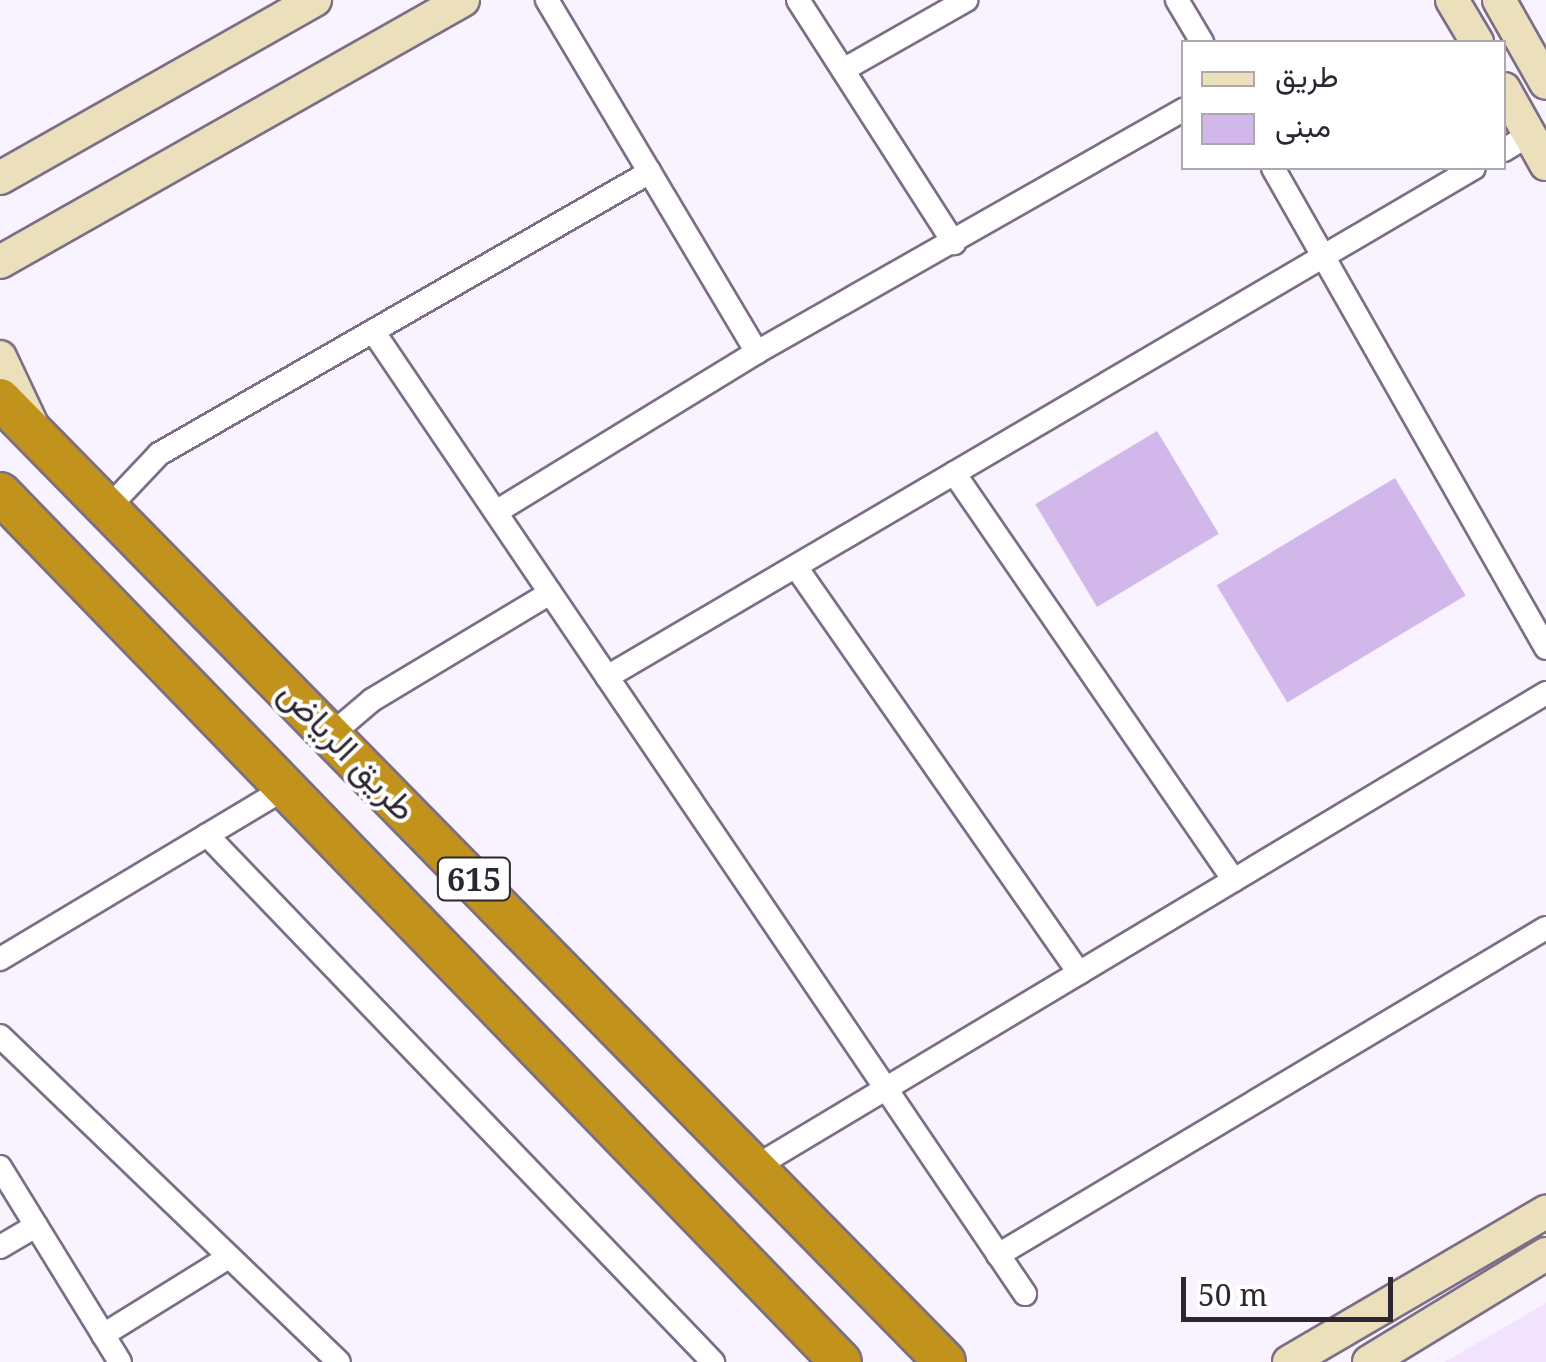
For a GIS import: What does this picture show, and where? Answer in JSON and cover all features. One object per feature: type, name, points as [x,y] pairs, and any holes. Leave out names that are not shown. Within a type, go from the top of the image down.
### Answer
[{"type":"highway","name":"طريق الرياض","points":[[0,399],[945,1362]]},
{"type":"highway","name":"طريق الرياض","points":[[0,493],[840,1362]]},
{"type":"street","points":[[0,178],[315,0]]},
{"type":"street","points":[[0,262],[463,0]]},
{"type":"street","points":[[546,0],[757,352]]},
{"type":"street","points":[[798,0],[954,243]]},
{"type":"street","points":[[843,70],[966,0]]},
{"type":"street","points":[[1177,0],[1201,40]]},
{"type":"street","points":[[1452,0],[1476,40]]},
{"type":"street","points":[[1499,0],[1546,83]]},
{"type":"street","points":[[1506,99],[1516,142],[1546,164]]},
{"type":"street","points":[[496,512],[757,352],[1181,111]]},
{"type":"street","points":[[1274,170],[1546,648]]},
{"type":"street","points":[[607,677],[1471,170]]},
{"type":"street","points":[[108,508],[159,454],[650,172]]},
{"type":"street","points":[[373,331],[1025,1294]]},
{"type":"street","points":[[0,357],[37,436]]},
{"type":"street","points":[[954,473],[1234,880]]},
{"type":"street","points":[[796,566],[1079,972]]},
{"type":"street","points":[[332,734],[379,695],[550,593]]},
{"type":"street","points":[[754,1166],[1546,693]]},
{"type":"street","points":[[0,959],[286,787]]},
{"type":"street","points":[[207,835],[714,1362]]},
{"type":"street","points":[[998,1255],[1546,928]]},
{"type":"street","points":[[0,1036],[338,1362]]},
{"type":"street","points":[[0,1167],[120,1362]]},
{"type":"street","points":[[1288,1362],[1546,1212]]},
{"type":"street","points":[[0,1247],[36,1226]]},
{"type":"street","points":[[1369,1362],[1546,1254]]},
{"type":"street","points":[[104,1335],[229,1257]]},
{"type":"shaded area","points":[[1546,1303],[1546,1362],[1445,1362]]},
{"type":"building","points":[[1157,431],[1219,534],[1097,607],[1035,504]]},
{"type":"building","points":[[1395,478],[1466,595],[1287,703],[1217,585]]}]
